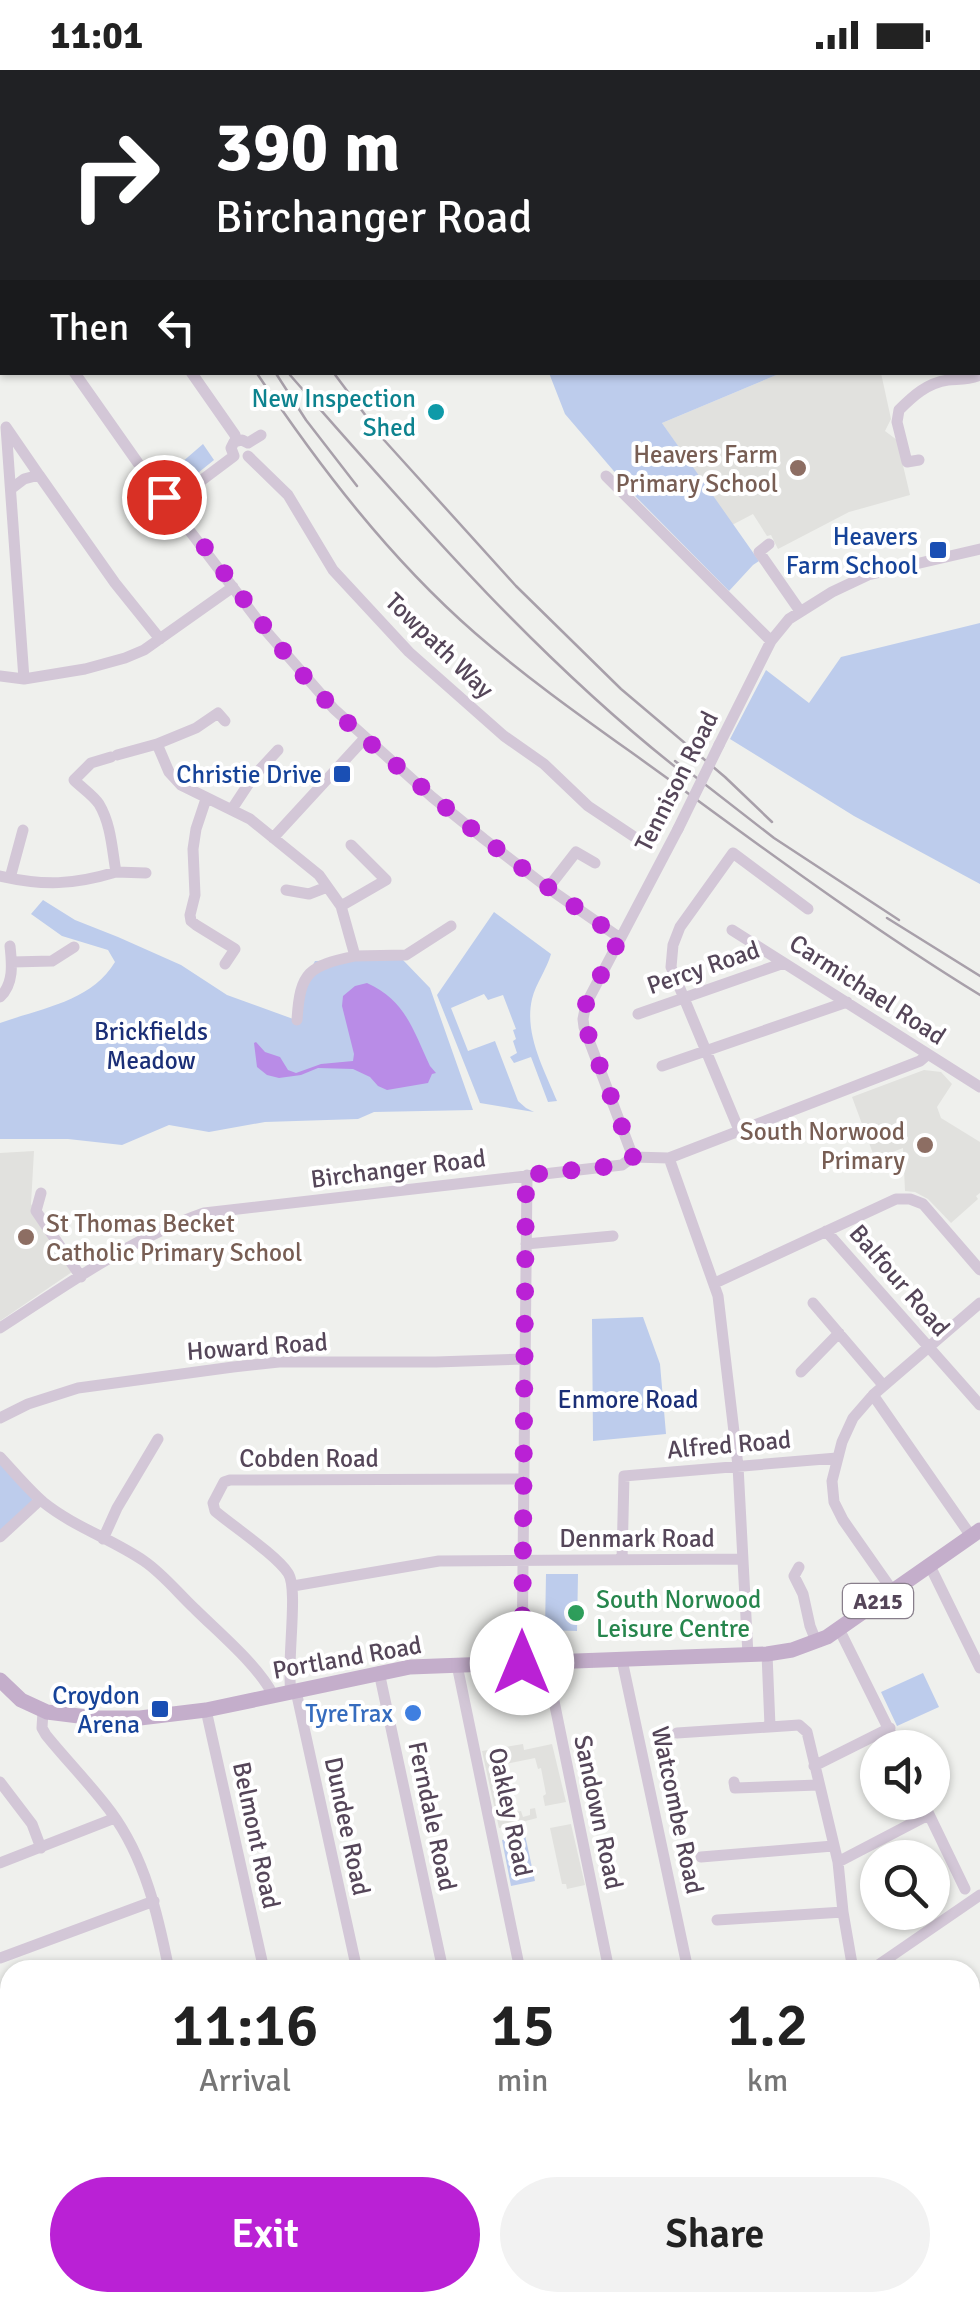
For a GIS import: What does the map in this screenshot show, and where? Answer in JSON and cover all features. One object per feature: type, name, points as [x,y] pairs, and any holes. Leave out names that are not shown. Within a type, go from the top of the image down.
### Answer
[{"type":"main road","name":"Portland Road","points":[[0,1680],[20,1700],[43,1711],[71,1716],[153,1718],[410,1667],[546,1662],[624,1666],[767,1654],[792,1650],[839,1628],[976,1533]]},
{"type":"street","points":[[76,375],[233,587],[334,710],[432,797],[548,888],[620,938]]},
{"type":"street","name":"Towpath Way","points":[[194,375],[235,435],[288,495],[332,570],[409,652],[504,736],[544,764],[588,806],[632,836]]},
{"type":"street","points":[[919,460],[907,462],[899,410],[924,388],[944,380],[967,380],[978,375]]},
{"type":"street","points":[[0,412],[6,427],[114,583],[160,639]]},
{"type":"street","points":[[6,427],[24,679]]},
{"type":"street","points":[[170,504],[234,456],[231,448],[244,446],[261,435]]},
{"type":"street","points":[[12,488],[39,475]]},
{"type":"street","points":[[606,476],[771,642]]},
{"type":"street","points":[[769,544],[759,552],[800,611]]},
{"type":"street","name":"Tennison Road","points":[[633,1157],[583,1020],[586,1004],[771,642],[789,619],[832,592],[868,576],[980,549]]},
{"type":"street","points":[[0,676],[24,679],[85,670],[124,658],[144,650],[233,587]]},
{"type":"street","points":[[116,872],[103,814],[97,801],[74,780],[91,762],[157,744],[224,713]]},
{"type":"street","points":[[273,838],[364,738]]},
{"type":"street","points":[[157,744],[169,772],[186,789],[250,820],[319,875],[341,906],[355,956]]},
{"type":"street","points":[[232,809],[253,776],[278,750]]},
{"type":"street","points":[[206,798],[194,838],[195,895],[190,915],[196,925],[235,949],[224,964]]},
{"type":"street","points":[[23,830],[5,877],[80,882],[116,872],[146,873]]},
{"type":"street","points":[[341,906],[386,880],[351,846]]},
{"type":"street","points":[[548,888],[576,852],[594,863]]},
{"type":"street","points":[[739,1130],[672,967],[672,944],[733,852],[808,909]]},
{"type":"street","points":[[286,890],[309,894],[327,886]]},
{"type":"street","points":[[297,1020],[302,984],[318,964],[355,956],[406,955],[452,926]]},
{"type":"street","name":"Carmichael Road","points":[[732,930],[980,1087]]},
{"type":"street","points":[[0,997],[9,984],[10,946]]},
{"type":"street","points":[[12,962],[52,961],[74,947]]},
{"type":"street","name":"Percy Road","points":[[638,1014],[784,963]]},
{"type":"street","points":[[662,1066],[848,1002]]},
{"type":"street","name":"Birchanger Road","points":[[0,1328],[131,1246],[204,1213],[622,1165],[633,1157],[669,1158],[920,1061],[928,1054]]},
{"type":"street","points":[[669,1158],[720,1308],[738,1466],[748,1655]]},
{"type":"street","points":[[522,1663],[526,1175]]},
{"type":"street","points":[[40,1193],[36,1210],[81,1277]]},
{"type":"street","points":[[714,1283],[896,1199],[923,1204],[980,1270]]},
{"type":"street","name":"Balfour Road","points":[[826,1231],[980,1405]]},
{"type":"street","points":[[526,1244],[613,1236]]},
{"type":"street","points":[[813,1303],[883,1385]]},
{"type":"street","points":[[892,1590],[836,1508],[832,1481],[837,1458],[849,1425],[873,1395],[980,1304]]},
{"type":"street","points":[[801,1372],[838,1333]]},
{"type":"street","name":"Howard Road","points":[[0,1418],[78,1388],[233,1367],[284,1362],[524,1358]]},
{"type":"street","points":[[873,1395],[976,1533]]},
{"type":"street","points":[[103,1539],[158,1439]]},
{"type":"street","points":[[0,1458],[40,1500],[156,1570],[221,1634],[265,1682],[272,1696]]},
{"type":"street","name":"Alfred Road","points":[[622,1560],[624,1476],[837,1458]]},
{"type":"street","name":"Cobden Road","points":[[293,1586],[284,1568],[214,1509],[213,1503],[224,1482],[523,1479]]},
{"type":"street","points":[[0,1537],[40,1500]]},
{"type":"street","name":"Denmark Road","points":[[293,1586],[439,1561],[743,1559]]},
{"type":"street","points":[[929,1564],[980,1668]]},
{"type":"street","points":[[799,1567],[794,1576],[816,1641]]},
{"type":"street","points":[[293,1586],[289,1650],[294,1691]]},
{"type":"street","points":[[814,1766],[890,1728],[839,1628]]},
{"type":"street","points":[[767,1654],[770,1726]]},
{"type":"street","name":"Sandown Road","points":[[546,1662],[607,1960]]},
{"type":"street","name":"Oakley Road","points":[[457,1665],[518,1960]]},
{"type":"street","name":"Watcombe Road","points":[[624,1666],[686,1960]]},
{"type":"street","name":"Ferndale Road","points":[[379,1672],[441,1960]]},
{"type":"street","name":"Dundee Road","points":[[294,1691],[355,1960]]},
{"type":"street","name":"Belmont Road","points":[[206,1710],[262,1960]]},
{"type":"street","points":[[43,1711],[42,1728],[46,1736],[115,1818],[134,1852],[154,1901],[167,1960]]},
{"type":"street","points":[[677,1733],[770,1726],[799,1726],[806,1732],[838,1862],[851,1960]]},
{"type":"street","points":[[0,1782],[32,1824],[41,1848]]},
{"type":"street","points":[[734,1782],[735,1788],[818,1785]]},
{"type":"street","points":[[0,1863],[115,1818]]},
{"type":"street","points":[[838,1862],[918,1820]]},
{"type":"street","points":[[930,1820],[965,1889]]},
{"type":"street","points":[[701,1856],[833,1846]]},
{"type":"street","points":[[886,1960],[980,1895]]},
{"type":"street","points":[[0,1958],[154,1901]]},
{"type":"street","points":[[717,1920],[843,1912]]},
{"type":"shaded area","name":"Heavers Farm Primary School","points":[[776,375],[881,375],[891,419],[885,431],[897,440],[910,495],[849,512],[778,549],[753,514],[732,525],[662,423]]},
{"type":"shaded area","points":[[367,983],[391,998],[407,1018],[436,1073],[428,1083],[387,1090],[353,1069],[318,1068],[279,1078],[257,1067],[256,1042],[296,1073],[321,1064],[353,1061],[343,996],[355,986]]},
{"type":"shaded area","name":"South Norwood Primary","points":[[924,1070],[941,1072],[952,1084],[937,1107],[941,1118],[980,1142],[978,1199],[951,1223],[928,1199],[905,1191],[903,1148],[875,1159],[852,1097]]},
{"type":"shaded area","name":"St Thomas Becket Catholic Primary School","points":[[34,1151],[31,1204],[73,1268],[0,1321],[0,1153]]},
{"type":"shaded area","points":[[523,1744],[524,1750],[552,1744],[566,1802],[545,1806],[541,1768],[538,1769],[535,1758],[505,1764],[508,1795],[515,1812],[521,1811],[523,1817],[535,1808],[537,1818],[499,1828],[482,1751]]},
{"type":"shaded area","points":[[571,1824],[585,1885],[567,1889],[562,1884],[550,1828]]},
{"type":"green space","points":[[550,375],[776,375],[662,423],[759,561],[729,591],[636,497],[565,414]]},
{"type":"green space","points":[[203,444],[214,460],[183,485],[173,486],[166,476]]},
{"type":"green space","points":[[980,623],[980,884],[854,816],[730,739],[766,670],[809,703],[841,657]]},
{"type":"green space","name":"Brickfields Meadow","points":[[43,900],[75,920],[181,965],[227,995],[296,1020],[303,984],[315,961],[402,959],[430,988],[473,1110],[374,1112],[358,1119],[265,1122],[209,1132],[169,1125],[122,1145],[68,1139],[0,1139],[0,1023],[79,995],[115,962],[108,950],[62,936],[31,914]]},
{"type":"green space","points":[[494,912],[551,954],[530,1012],[537,1051],[557,1101],[548,1102],[531,1057],[514,1063],[510,1057],[517,1053],[513,1041],[516,1029],[503,995],[488,1000],[484,994],[451,1008],[468,1051],[495,1041],[518,1101],[534,1112],[480,1103],[437,995]]},
{"type":"green space","name":"Enmore Road","points":[[643,1317],[660,1364],[666,1434],[593,1441],[592,1319]]},
{"type":"green space","points":[[0,1455],[33,1500],[0,1532]]},
{"type":"green space","name":"South Norwood Leisure Centre","points":[[546,1574],[578,1574],[577,1631],[545,1630]]},
{"type":"green space","points":[[923,1673],[939,1707],[897,1726],[881,1692]]},
{"type":"green space","points":[[525,1835],[535,1881],[511,1886],[502,1840]]},
{"type":"railway","points":[[258,375],[357,510],[413,574],[475,633],[555,697],[799,874],[980,995]]},
{"type":"railway","points":[[277,375],[357,486]]},
{"type":"railway","points":[[290,375],[526,633],[629,729],[683,773]]},
{"type":"railway","points":[[335,375],[384,440],[516,586],[621,689],[772,822]]},
{"type":"railway","points":[[675,761],[774,838],[899,920]]},
{"type":"railway","points":[[887,918],[980,976]]},
{"type":"place","name":"New Inspection Shed","points":[[436,412]]},
{"type":"place","name":"Heavers Farm Primary School","points":[[798,468]]},
{"type":"place","name":"Heavers Farm School","points":[[938,550]]},
{"type":"place","name":"Christie Drive","points":[[342,774]]},
{"type":"place","name":"South Norwood Primary","points":[[925,1145]]},
{"type":"place","name":"St Thomas Becket Catholic Primary School","points":[[26,1237]]},
{"type":"place","name":"South Norwood Leisure Centre","points":[[576,1613]]},
{"type":"place","name":"Croydon Arena","points":[[160,1709]]},
{"type":"place","name":"TyreTrax","points":[[413,1713]]},
{"type":"route","points":[[164,497],[266,632],[334,710],[484,839],[620,938],[586,1004],[583,1020],[633,1157],[622,1165],[526,1175],[522,1663]]}]
